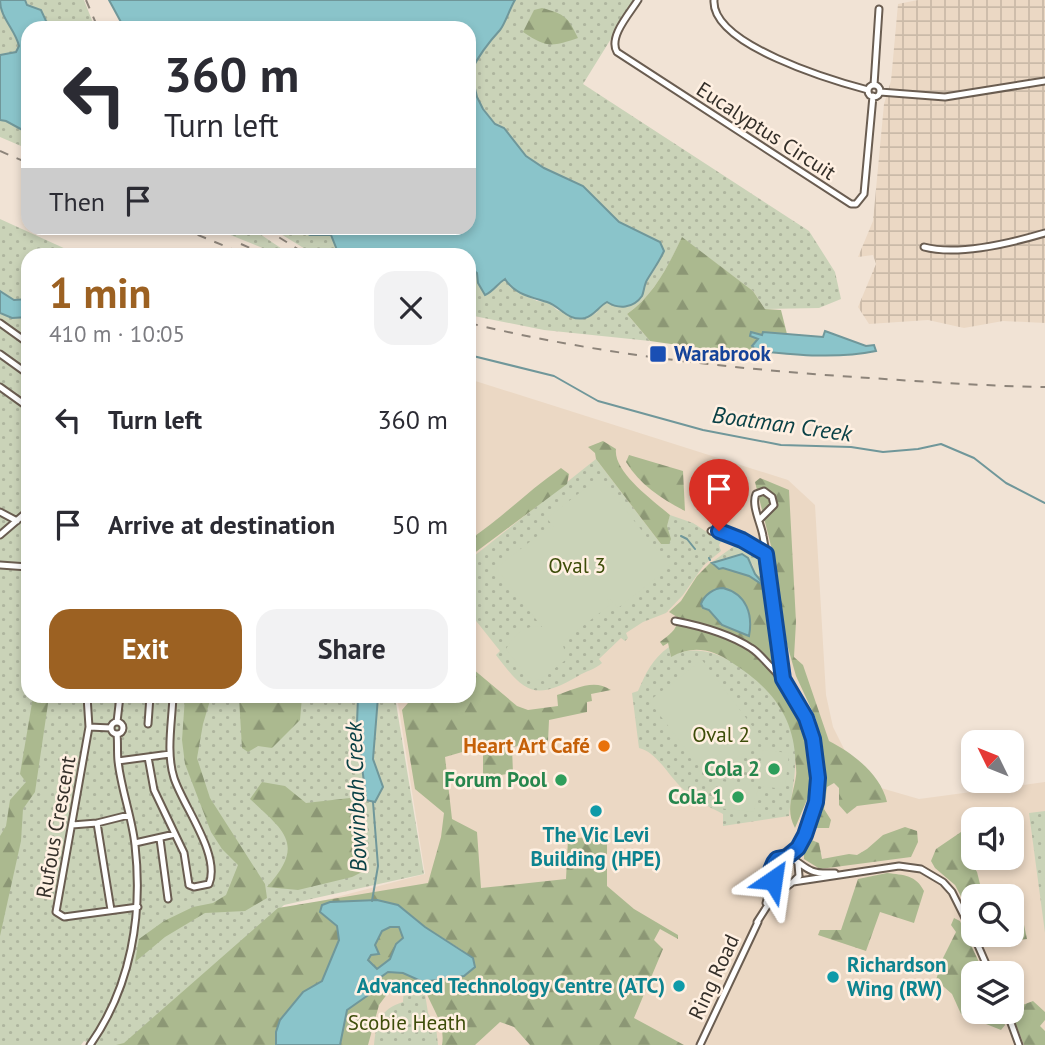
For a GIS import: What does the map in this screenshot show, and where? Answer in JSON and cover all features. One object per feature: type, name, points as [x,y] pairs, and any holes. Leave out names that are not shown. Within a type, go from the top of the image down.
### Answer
[{"type":"street","name":"Eucalyptus Circuit","points":[[638,0],[615,38],[613,46],[617,52],[851,204],[856,204],[864,194],[873,96]]},
{"type":"street","points":[[714,0],[723,22],[737,36],[757,49],[835,81],[868,90],[873,96],[880,92],[945,97],[1045,81]]},
{"type":"street","points":[[868,90],[874,85],[879,9]]},
{"type":"street","points":[[874,85],[878,86],[880,92]]},
{"type":"street","points":[[924,247],[941,251],[985,246],[1045,233]]},
{"type":"street","points":[[0,323],[21,338]]},
{"type":"street","points":[[0,354],[21,369]]},
{"type":"street","points":[[0,387],[21,402]]},
{"type":"street","points":[[760,519],[774,505],[770,494],[764,491],[756,494],[754,500],[766,554],[783,679]]},
{"type":"street","points":[[0,512],[17,521]]},
{"type":"street","points":[[0,535],[21,517]]},
{"type":"street","points":[[711,531],[736,537],[766,554]]},
{"type":"street","points":[[0,565],[21,566]]},
{"type":"street","points":[[675,621],[708,628],[752,648],[783,679],[806,718],[813,739],[818,778],[816,802],[798,848],[796,861],[800,872],[792,883]]},
{"type":"street","name":"Rufous Crescent","points":[[87,703],[89,727],[57,912],[64,917],[138,907]]},
{"type":"street","points":[[111,728],[117,722],[119,703]]},
{"type":"street","points":[[148,724],[150,703]]},
{"type":"street","points":[[148,757],[154,790],[184,853],[189,885],[194,887],[209,884],[211,877],[206,844],[173,776],[170,754],[173,703]]},
{"type":"street","points":[[117,722],[121,723],[123,728],[117,734]]},
{"type":"street","points":[[89,727],[111,728],[117,734],[118,761],[135,843],[138,907],[121,988],[109,1016],[90,1045]]},
{"type":"street","points":[[118,761],[170,754]]},
{"type":"street","points":[[72,825],[129,816]]},
{"type":"street","points":[[97,823],[111,910]]},
{"type":"street","points":[[135,843],[175,834]]},
{"type":"street","points":[[160,839],[168,899]]},
{"type":"street","points":[[798,848],[787,857],[818,873],[841,873]]},
{"type":"street","name":"Ring Road","points":[[700,1045],[771,889],[774,876],[771,870],[774,863],[777,859],[787,857]]},
{"type":"street","points":[[774,876],[781,882],[792,883],[841,873],[899,866],[921,870],[943,882],[952,892],[961,910]]},
{"type":"street","name":"Ring Road","points":[[757,922],[773,897],[792,883]]},
{"type":"street","points":[[1011,1024],[1019,1045]]},
{"type":"shaded area","points":[[918,0],[1045,0],[1045,323],[1003,321],[964,328],[928,320],[869,324],[858,307],[876,264],[873,255],[858,257],[873,221],[884,104],[891,81],[898,4]]},
{"type":"shaded area","points":[[476,381],[788,480],[815,505],[826,695],[833,727],[848,757],[881,788],[919,799],[963,793],[1024,793],[1024,785],[1045,782],[1045,1045],[126,1045],[283,911],[425,874],[398,703],[476,703]]},
{"type":"green space","points":[[0,0],[84,0],[92,21],[21,21],[21,146],[0,137]]},
{"type":"green space","points":[[515,0],[635,0],[583,84],[809,231],[835,272],[841,299],[819,308],[765,309],[753,291],[682,238],[653,289],[627,314],[650,341],[544,330],[476,316],[476,272],[478,283],[498,283],[505,279],[510,287],[537,301],[549,302],[557,310],[585,318],[596,313],[607,302],[641,297],[646,282],[657,266],[660,242],[619,223],[583,186],[544,168],[526,156],[504,128],[495,124],[483,109],[476,93],[476,63],[502,27]]},
{"type":"green space","points":[[542,8],[565,17],[578,38],[549,44],[523,32],[534,10]]},
{"type":"green space","points":[[0,219],[21,229],[21,235],[35,235],[64,248],[21,248],[21,703],[396,703],[424,874],[284,905],[182,1000],[126,1045],[95,1045],[84,1041],[81,1045],[0,1045]]},
{"type":"green space","points":[[230,235],[261,235],[281,248],[263,248]]},
{"type":"green space","points":[[282,235],[331,235],[336,248],[304,248]]},
{"type":"green space","points":[[682,237],[753,291],[765,309],[781,310],[787,334],[763,332],[752,348],[758,351],[755,356],[650,341],[627,314],[653,289]]},
{"type":"green space","points":[[603,441],[616,449],[621,467],[628,476],[670,515],[667,526],[671,539],[669,544],[661,544],[588,447]]},
{"type":"green space","points":[[629,455],[683,471],[685,511],[638,478],[626,462]]},
{"type":"green space","name":"Oval 3","points":[[596,459],[661,544],[670,515],[693,523],[716,538],[723,538],[719,545],[721,551],[704,565],[683,595],[666,613],[643,622],[626,633],[628,638],[625,641],[621,638],[599,659],[602,663],[600,665],[563,684],[540,691],[523,685],[514,678],[496,655],[500,651],[476,621],[476,554]]},
{"type":"green space","points":[[561,468],[569,474],[567,484],[476,552],[476,535]]},
{"type":"green space","name":"Oval 3","points":[[600,477],[670,567],[618,608],[610,599],[607,600],[610,605],[562,642],[567,659],[539,680],[528,677],[506,649],[521,631],[530,627],[542,627],[496,568],[549,527],[551,530],[554,528],[547,518]]},
{"type":"green space","points":[[760,478],[789,490],[796,622],[794,657],[803,665],[829,741],[865,766],[879,783],[887,802],[857,806],[847,814],[839,805],[839,788],[834,783],[827,787],[824,809],[831,820],[829,828],[813,828],[821,799],[822,764],[816,719],[796,676],[787,644],[772,550],[755,482]]},
{"type":"green space","points":[[737,544],[756,553],[765,584],[755,574],[753,565],[745,555],[725,558],[718,563],[712,562]]},
{"type":"green space","points":[[711,562],[749,576],[766,587],[782,685],[797,717],[807,747],[810,767],[809,795],[795,828],[790,809],[796,774],[795,755],[789,725],[783,712],[766,690],[724,658],[702,650],[687,651],[671,657],[668,643],[663,646],[660,642],[676,625],[677,617],[669,612],[681,601],[697,576]]},
{"type":"green space","name":"Oval 2","points":[[669,647],[671,656],[689,651],[709,652],[729,660],[748,672],[778,705],[789,723],[795,751],[789,816],[723,826],[723,814],[689,794],[652,755],[639,748],[632,693],[638,691],[654,661]]},
{"type":"green space","points":[[702,660],[762,739],[709,779],[649,701]]},
{"type":"green space","points":[[476,672],[517,706],[528,710],[558,706],[557,695],[584,686],[598,685],[611,690],[591,694],[592,701],[587,702],[587,712],[549,720],[548,742],[512,747],[513,773],[483,778],[483,746],[445,757],[452,819],[477,832],[481,888],[566,879],[568,839],[607,835],[607,886],[634,909],[678,935],[678,939],[660,929],[654,940],[663,949],[634,1018],[684,1045],[530,1045],[514,1027],[500,1022],[475,1045],[442,1045],[440,1023],[424,987],[396,982],[379,1005],[368,1045],[340,1045],[347,1010],[374,991],[381,977],[388,972],[403,973],[423,982],[464,976],[462,950],[425,927],[398,905],[377,900],[330,902],[321,912],[337,927],[339,940],[322,981],[303,992],[280,1020],[276,1045],[116,1045],[124,1043],[278,908],[428,883],[441,837],[444,813],[415,789],[402,710],[408,703],[476,703]]},
{"type":"green space","points":[[32,703],[48,703],[35,792],[23,809],[21,841],[0,936],[0,836],[6,826],[10,800],[26,782],[20,774]]},
{"type":"green space","points":[[185,703],[209,703],[197,758],[210,798],[265,884],[267,898],[245,911],[205,913],[165,937],[135,962],[139,939],[164,921],[193,907],[213,903],[226,895],[238,865],[222,849],[211,832],[185,764],[182,740]]},
{"type":"green space","points":[[239,703],[301,703],[300,720],[272,748],[258,746],[248,752],[242,748]]},
{"type":"green space","name":"Cola 2","points":[[763,750],[789,753],[785,789],[758,786]]},
{"type":"green space","name":"Cola 1","points":[[721,781],[758,786],[754,812],[718,808]]},
{"type":"green space","points":[[262,782],[285,786],[306,803],[350,798],[360,822],[368,869],[352,877],[298,890],[267,887],[286,860],[288,849],[281,830],[250,799]]},
{"type":"green space","points":[[1045,811],[1045,933],[1029,813]]},
{"type":"green space","points":[[905,827],[917,831],[918,842],[911,857],[820,869],[804,859],[804,850],[809,839],[819,843],[822,859],[857,855],[883,835]]},
{"type":"green space","points":[[961,832],[961,870],[976,870],[980,884],[961,884],[961,896],[955,885],[935,868],[931,861],[936,849]]},
{"type":"green space","points":[[887,873],[913,879],[924,891],[914,923],[880,912],[866,951],[818,935],[820,930],[841,930],[858,879]]},
{"type":"green space","points":[[954,918],[960,921],[961,947],[972,947],[978,961],[961,961],[961,1014],[952,994],[936,980],[956,932],[951,925]]},
{"type":"green space","points":[[399,927],[403,938],[396,944],[390,959],[377,970],[368,960],[378,951],[374,945],[382,931]]},
{"type":"green space","name":"Scobie Heath","points":[[404,986],[424,987],[428,1013],[436,1027],[438,1045],[374,1045],[376,1030],[384,1013],[403,1002]]},
{"type":"green space","points":[[1033,1001],[1045,1012],[1045,1020],[1040,1026],[1045,1031],[1045,1045],[1024,1045],[1016,1024],[1024,1024],[1024,1004]]},
{"type":"green space","points":[[986,1024],[1005,1024],[1001,1030]]},
{"type":"water","points":[[0,0],[25,0],[27,5],[41,10],[46,21],[21,21],[21,129],[0,120],[0,55],[16,52],[19,46]]},
{"type":"water","points":[[109,0],[515,0],[502,27],[476,63],[476,21],[120,21]]},
{"type":"water","points":[[476,93],[483,109],[495,124],[504,128],[526,156],[544,168],[583,186],[619,222],[660,242],[664,251],[638,300],[621,307],[607,302],[588,317],[579,319],[552,304],[518,292],[505,279],[485,295],[478,283],[476,248],[336,248],[331,235],[476,235]]},
{"type":"water","points":[[0,291],[14,300],[21,300],[21,317],[12,318],[0,313]]},
{"type":"water","points":[[825,331],[866,346],[874,345],[876,351],[832,356],[758,351],[752,346],[758,339],[750,336],[751,332],[762,335],[763,332],[823,337]]},
{"type":"water","points":[[742,554],[748,558],[755,574],[766,587],[749,576],[719,569],[712,563]]},
{"type":"water","points":[[723,588],[743,600],[749,613],[749,636],[722,625],[709,610],[703,608],[701,604],[707,595]]},
{"type":"water","points":[[358,703],[378,703],[373,759],[383,787],[375,802],[366,800],[357,723]]},
{"type":"water","points":[[377,900],[398,905],[425,927],[473,958],[475,967],[464,976],[423,982],[403,973],[388,972],[381,977],[374,991],[347,1010],[340,1045],[276,1045],[280,1020],[303,992],[322,981],[339,940],[337,926],[320,912],[322,905],[330,902]],"holes":[[[399,927],[403,938],[396,944],[390,959],[377,969],[368,960],[371,955],[379,954],[375,945],[382,931]]]},
{"type":"waterway","name":"Boatman Creek","points":[[476,357],[554,376],[598,401],[703,430],[781,445],[851,447],[883,452],[941,444],[974,458],[1006,483],[1045,503]]},
{"type":"waterway","points":[[681,536],[695,549]]},
{"type":"waterway","name":"Bowinbah Creek","points":[[372,901],[378,866],[373,802]]},
{"type":"railway","points":[[86,0],[95,21]]},
{"type":"railway","points":[[0,151],[21,160]]},
{"type":"railway","points":[[198,235],[230,248]]},
{"type":"railway","points":[[275,235],[296,248]]},
{"type":"railway","points":[[241,244],[250,248]]},
{"type":"railway","points":[[476,325],[564,343],[709,364],[854,377],[1045,387]]},
{"type":"place","name":"Warabrook","points":[[658,354]]},
{"type":"place","name":"Heart Art Café","points":[[604,746]]},
{"type":"place","name":"Cola 2","points":[[774,769]]},
{"type":"place","name":"Forum Pool","points":[[561,780]]},
{"type":"place","name":"Cola 1","points":[[738,797]]},
{"type":"place","name":"The Vic Levi Building (HPE)","points":[[596,811]]},
{"type":"place","name":"Richardson Wing (RW)","points":[[833,977]]},
{"type":"place","name":"Advanced Technology Centre (ATC)","points":[[679,986]]},
{"type":"route","points":[[719,531],[766,554],[783,679],[806,718],[813,739],[818,778],[816,802],[798,848],[787,857],[777,859],[771,866],[773,880]]}]
